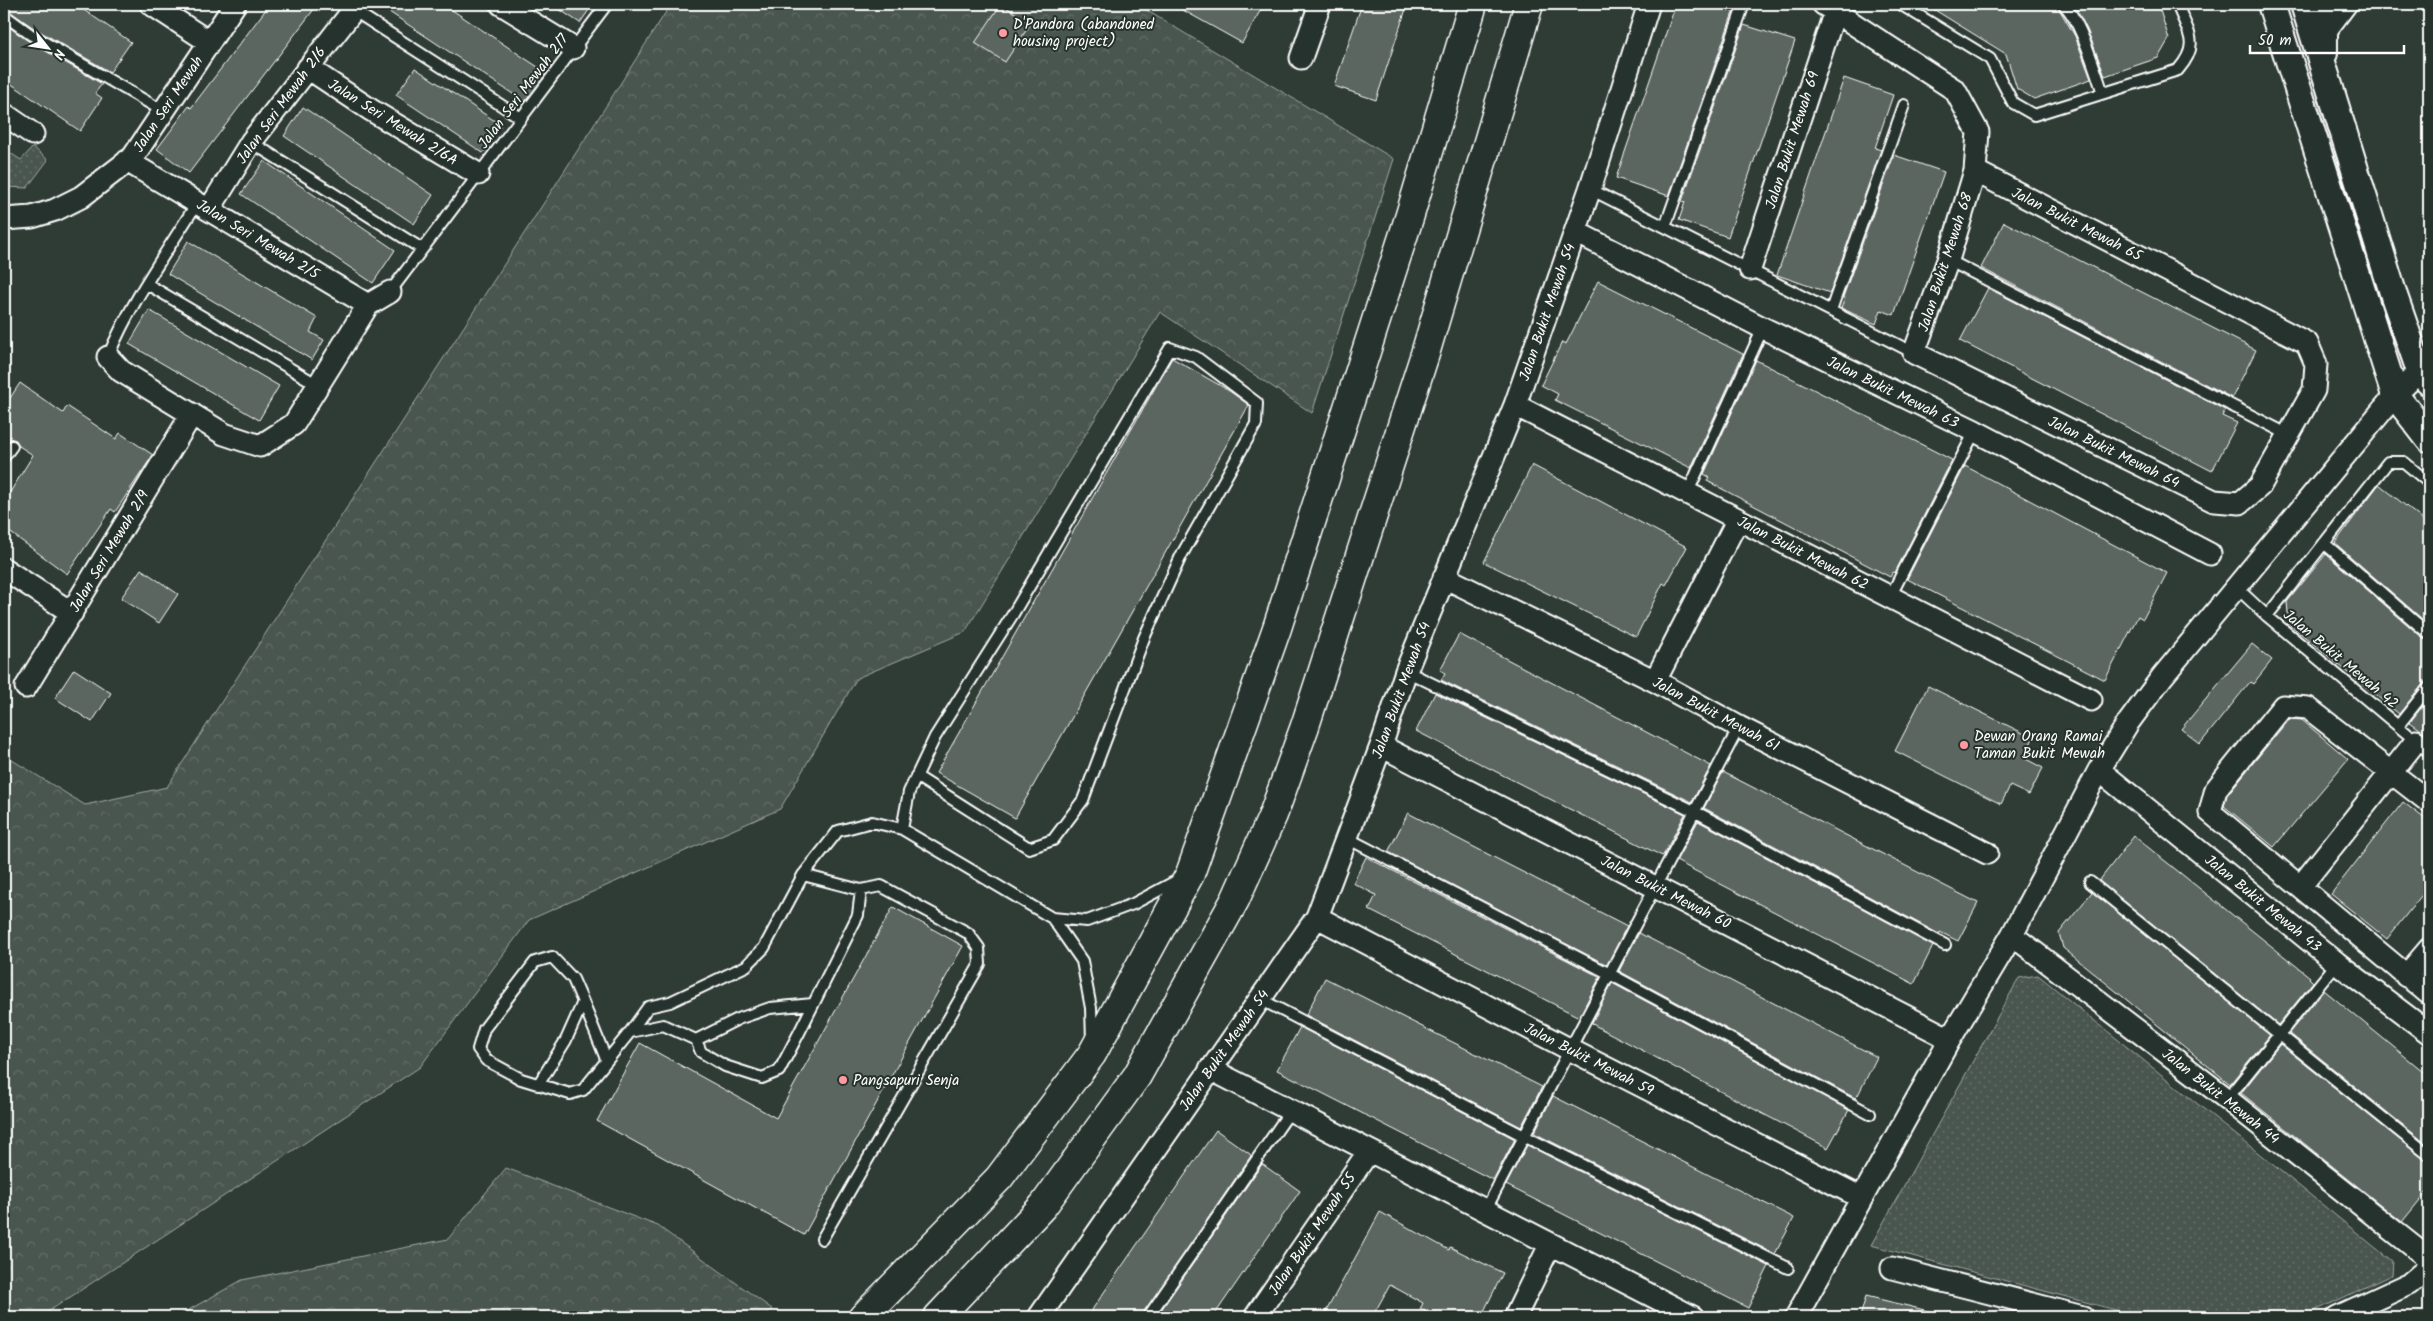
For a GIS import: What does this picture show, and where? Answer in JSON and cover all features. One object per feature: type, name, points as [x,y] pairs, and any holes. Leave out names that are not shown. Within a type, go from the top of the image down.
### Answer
[{"type":"highway","points":[[863,1317],[999,1178],[1092,1054],[1190,874],[1283,609],[1410,215],[1473,4]]},
{"type":"highway","points":[[938,1317],[1043,1206],[1137,1076],[1236,900],[1273,815],[1305,726],[1425,354],[1529,4]]},
{"type":"street","points":[[151,4],[209,42]]},
{"type":"street","name":"Jalan Seri Mewah","points":[[4,219],[32,217],[55,210],[81,197],[133,157],[235,4]]},
{"type":"street","points":[[501,4],[573,48]]},
{"type":"street","points":[[1301,58],[1320,4]]},
{"type":"street","name":"Jalan Bukit Mewah 54","points":[[1039,1317],[1317,917],[1381,746],[1406,671],[1515,406],[1576,232],[1649,4]]},
{"type":"street","points":[[2271,4],[2395,395],[2429,438]]},
{"type":"street","points":[[1796,1317],[1950,1039],[2012,935],[2099,770],[2128,723],[2162,677],[2395,395],[2425,377],[2394,296],[2304,4]]},
{"type":"street","points":[[2325,73],[2324,33],[2329,4]]},
{"type":"street","points":[[2324,33],[2346,4]]},
{"type":"street","name":"Jalan Seri Mewah 2/6","points":[[203,206],[355,7]]},
{"type":"street","points":[[1829,7],[1955,90],[1978,132],[1975,171]]},
{"type":"street","name":"Jalan Bukit Mewah 69","points":[[1750,269],[1829,7]]},
{"type":"street","name":"Jalan Seri Mewah 2/6A","points":[[308,68],[370,110],[478,174]]},
{"type":"street","points":[[4,114],[33,134]]},
{"type":"street","name":"Jalan Seri Mewah 2/5","points":[[127,161],[368,305]]},
{"type":"street","name":"Jalan Bukit Mewah 68","points":[[1914,353],[1948,260],[1975,171]]},
{"type":"street","name":"Jalan Bukit Mewah 65","points":[[1975,171],[2307,344],[2316,364],[2314,390],[2290,435]]},
{"type":"street","name":"Jalan Bukit Mewah 63","points":[[1576,232],[1762,328],[1975,432],[2210,554]]},
{"type":"street","points":[[108,357],[121,371],[224,434],[260,446],[294,424],[368,305],[390,292]]},
{"type":"street","name":"Jalan Bukit Mewah 64","points":[[1914,353],[2214,501],[2240,503],[2260,486],[2290,435]]},
{"type":"street","name":"Jalan Bukit Mewah 62","points":[[1515,406],[2091,700]]},
{"type":"street","name":"Jalan Seri Mewah 2/9","points":[[26,687],[192,414]]},
{"type":"street","points":[[1656,681],[1738,520]]},
{"type":"street","points":[[4,569],[72,614]]},
{"type":"street","name":"Jalan Bukit Mewah 61","points":[[1444,577],[1656,681],[1739,727],[1987,853]]},
{"type":"street","points":[[2429,802],[2308,708],[2283,706],[2216,789],[2210,812],[2429,994]]},
{"type":"street","name":"Jalan Bukit Mewah 60","points":[[1381,746],[1950,1039]]},
{"type":"street","points":[[2300,887],[2392,772],[2423,747]]},
{"type":"street","name":"Jalan Bukit Mewah 43","points":[[2099,770],[2337,963],[2429,1033]]},
{"type":"street","name":"Jalan Bukit Mewah 59","points":[[1317,917],[1569,1049],[1862,1198]]},
{"type":"street","name":"Jalan Bukit Mewah 44","points":[[2012,935],[2227,1100],[2429,1259]]},
{"type":"street","points":[[2406,976],[2429,949]]},
{"type":"street","points":[[1210,1069],[1693,1317]]},
{"type":"street","name":"Jalan Bukit Mewah 55","points":[[1255,1317],[1369,1151]]},
{"type":"street","points":[[1515,1317],[1550,1245]]},
{"type":"street","points":[[2337,1317],[2409,1284],[2429,1267]]},
{"type":"street","points":[[1892,1268],[2079,1317]]},
{"type":"lane","name":"Jalan Seri Mewah 2/7","points":[[390,292],[607,4]]},
{"type":"lane","points":[[1665,227],[1744,4]]},
{"type":"lane","points":[[1900,4],[1990,59],[2013,103],[2034,115],[2178,70],[2189,58],[2192,44],[2177,4]]},
{"type":"lane","points":[[2064,4],[2069,9],[2087,48],[2103,93]]},
{"type":"lane","points":[[355,7],[521,118]]},
{"type":"lane","points":[[4,15],[46,44],[163,111]]},
{"type":"lane","points":[[1832,310],[1904,105]]},
{"type":"lane","points":[[251,142],[422,249]]},
{"type":"lane","points":[[1590,189],[1914,353]]},
{"type":"lane","points":[[108,357],[115,340],[147,284],[203,206]]},
{"type":"lane","points":[[1948,260],[2290,435]]},
{"type":"lane","points":[[147,284],[318,385]]},
{"type":"lane","points":[[1687,494],[1762,328]]},
{"type":"lane","points":[[902,829],[908,792],[935,736],[1013,614],[1170,348],[1196,357],[1257,403],[1256,424],[1181,556],[1144,638],[1083,800],[1054,840],[1029,848],[916,776]]},
{"type":"lane","points":[[1890,597],[1975,432]]},
{"type":"lane","points":[[4,457],[12,446]]},
{"type":"lane","points":[[2267,616],[2388,462],[2404,462],[2429,483]]},
{"type":"lane","points":[[2324,544],[2429,634]]},
{"type":"lane","name":"Jalan Bukit Mewah 42","points":[[2236,587],[2267,616],[2423,747]]},
{"type":"lane","points":[[1406,671],[1696,812],[1945,945]]},
{"type":"lane","points":[[2398,726],[2429,687]]},
{"type":"lane","points":[[1485,1211],[1608,973],[1696,812],[1739,727]]},
{"type":"lane","points":[[606,1059],[573,979],[552,957],[535,962],[484,1029],[478,1050],[486,1060],[521,1079],[570,1094],[583,1090],[648,1007],[670,1002],[746,966],[764,948],[803,875],[838,831],[872,822],[902,829],[1052,918],[1082,961],[1091,1008],[1092,1054]]},
{"type":"lane","points":[[1347,838],[1608,973],[1870,1114]]},
{"type":"lane","points":[[1052,918],[1087,921],[1133,904],[1190,874]]},
{"type":"lane","points":[[803,875],[861,890],[881,886],[968,933],[980,948],[980,964],[822,1239]]},
{"type":"lane","points":[[2090,882],[2429,1155]]},
{"type":"lane","points":[[630,1032],[663,1025],[696,1040],[701,1052],[725,1066],[762,1078],[778,1070],[858,915],[861,890]]},
{"type":"lane","points":[[2227,1100],[2337,963]]},
{"type":"lane","points":[[1260,999],[1524,1136],[1788,1268]]},
{"type":"lane","points":[[538,1085],[566,1040],[583,1002]]},
{"type":"lane","points":[[696,1040],[738,1019],[770,1008],[813,1004]]},
{"type":"lane","points":[[1148,1317],[1290,1110]]},
{"type":"green space","points":[[671,4],[1136,4],[1394,159],[1312,413],[1160,312],[965,632],[857,678],[780,809],[529,920],[420,1067],[40,1317],[4,1317],[4,755],[85,805],[167,787]]},
{"type":"green space","points":[[33,147],[48,160],[27,188],[4,187],[4,149],[21,160]]},
{"type":"green space","points":[[2038,975],[2392,1261],[2391,1275],[2302,1317],[2142,1317],[1871,1245],[2019,978]]},
{"type":"green space","points":[[506,1168],[658,1226],[772,1309],[763,1317],[176,1317],[242,1280],[448,1239]]},
{"type":"building","points":[[4,4],[75,4],[131,42],[110,72],[34,28],[4,8]]},
{"type":"building","points":[[270,4],[318,4],[189,173],[157,149],[189,106],[191,108]]},
{"type":"building","points":[[377,4],[443,4],[547,73],[525,102]]},
{"type":"building","points":[[551,4],[593,4],[580,23]]},
{"type":"building","name":"D'Pandora (abandoned housing project)","points":[[1001,4],[1031,23],[1005,62],[975,43]]},
{"type":"building","points":[[1172,4],[1264,4],[1242,43]]},
{"type":"building","points":[[1362,4],[1392,4],[1406,9],[1376,100],[1334,86]]},
{"type":"building","points":[[1676,4],[1736,4],[1669,196],[1616,178]]},
{"type":"building","points":[[1925,4],[2056,4],[2075,36],[2091,79],[2034,99],[2017,89],[2006,54]]},
{"type":"building","points":[[2072,4],[2158,4],[2169,39],[2158,58],[2105,76],[2087,30]]},
{"type":"building","points":[[4,23],[27,40],[102,84],[95,93],[102,98],[80,131],[4,79]]},
{"type":"building","points":[[1744,25],[1795,41],[1728,237],[1679,220],[1685,202],[1682,201]]},
{"type":"building","points":[[415,68],[501,125],[483,153],[396,95]]},
{"type":"building","points":[[1844,78],[1893,95],[1875,148],[1881,150],[1830,293],[1777,275]]},
{"type":"building","points":[[303,107],[433,195],[414,224],[284,136]]},
{"type":"building","points":[[1894,155],[1944,172],[1894,315],[1881,310],[1876,324],[1841,308],[1845,298],[1843,297]]},
{"type":"building","points":[[264,161],[395,250],[373,283],[241,194]]},
{"type":"building","points":[[2004,222],[2256,350],[2232,398],[1981,268]]},
{"type":"building","points":[[188,241],[317,318],[310,332],[324,340],[312,360],[168,274]]},
{"type":"building","points":[[1598,281],[1743,354],[1691,468],[1555,400],[1558,394],[1541,385],[1562,342],[1566,344]]},
{"type":"building","points":[[1988,288],[2225,410],[2222,416],[2237,423],[2212,471],[1960,341]]},
{"type":"building","points":[[149,310],[279,386],[259,420],[129,344]]},
{"type":"building","points":[[1172,358],[1228,390],[1249,405],[1015,818],[936,773]]},
{"type":"building","points":[[1756,360],[1952,460],[1895,573],[1893,572],[1890,577],[1707,481],[1709,477],[1704,474]]},
{"type":"building","points":[[20,383],[63,413],[67,406],[116,439],[120,433],[153,455],[115,512],[111,509],[67,574],[4,528],[4,502],[33,455],[19,446],[16,440],[4,436],[4,407]]},
{"type":"building","points":[[1532,465],[1687,547],[1666,585],[1663,583],[1636,637],[1484,562]]},
{"type":"building","points":[[1965,466],[2167,573],[2143,619],[2138,616],[2105,680],[1907,579]]},
{"type":"building","points":[[2379,484],[2429,525],[2429,625],[2335,543]]},
{"type":"building","points":[[2326,554],[2424,639],[2429,641],[2429,680],[2424,683],[2399,714],[2289,624],[2287,602]]},
{"type":"building","points":[[141,569],[178,594],[159,623],[121,598]]},
{"type":"building","points":[[1459,634],[1711,766],[1692,802],[1441,680],[1445,673],[1440,670]]},
{"type":"building","points":[[2252,644],[2272,660],[2253,684],[2250,682],[2200,744],[2181,729]]},
{"type":"building","points":[[74,669],[111,693],[92,722],[55,698]]},
{"type":"building","name":"Dewan Orang Ramai Taman Bukit Mewah","points":[[1928,686],[2033,738],[2024,758],[2043,768],[2029,795],[2010,786],[2001,804],[1895,751]]},
{"type":"building","points":[[1435,693],[1685,814],[1664,854],[1662,856],[1416,731]]},
{"type":"building","points":[[2429,698],[2429,738],[2410,722]]},
{"type":"building","points":[[2289,719],[2302,720],[2348,759],[2274,847],[2224,806],[2227,795]]},
{"type":"building","points":[[1723,772],[1978,903],[1958,941],[1940,932],[1939,934],[1704,808]]},
{"type":"building","points":[[2403,802],[2429,822],[2429,886],[2387,939],[2331,894]]},
{"type":"building","points":[[1408,813],[1627,926],[1607,965],[1388,852]]},
{"type":"building","points":[[1698,821],[1933,946],[1914,984],[1676,861]]},
{"type":"building","points":[[2134,836],[2310,977],[2313,982],[2278,1025],[2099,881]]},
{"type":"building","points":[[1366,857],[1600,977],[1579,1017],[1369,910],[1376,895],[1353,883]]},
{"type":"building","points":[[2092,892],[2270,1035],[2230,1084],[2063,948],[2059,933]]},
{"type":"building","name":"Pangsapuri Senja","points":[[893,907],[963,946],[804,1235],[597,1121],[640,1043],[776,1118]]},
{"type":"building","points":[[1639,933],[1877,1057],[1858,1095],[1855,1098],[1619,971]]},
{"type":"building","points":[[1325,978],[1542,1087],[1521,1127],[1306,1015]]},
{"type":"building","points":[[1612,983],[1849,1110],[1828,1148],[1594,1025],[1592,1023]]},
{"type":"building","points":[[2324,990],[2429,1076],[2429,1146],[2289,1033]]},
{"type":"building","points":[[1300,1027],[1515,1139],[1493,1180],[1277,1070]]},
{"type":"building","points":[[2280,1044],[2429,1162],[2429,1189],[2402,1222],[2241,1093]]},
{"type":"building","points":[[1553,1096],[1794,1218],[1775,1254],[1534,1133]]},
{"type":"building","points":[[1216,1130],[1251,1156],[1141,1317],[1087,1317]]},
{"type":"building","points":[[1527,1145],[1769,1266],[1748,1308],[1506,1185]]},
{"type":"building","points":[[1262,1164],[1300,1191],[1213,1317],[1156,1317]]},
{"type":"building","points":[[1380,1212],[1449,1250],[1450,1247],[1503,1273],[1481,1317],[1438,1317],[1420,1309],[1423,1303],[1390,1285],[1372,1317],[1323,1317]]},
{"type":"building","points":[[1866,1296],[1933,1312],[1932,1317],[1860,1317]]},
{"type":"place","name":"D'Pandora (abandoned housing project)","points":[[1003,33]]},
{"type":"place","name":"Dewan Orang Ramai Taman Bukit Mewah","points":[[1964,745]]},
{"type":"place","name":"Pangsapuri Senja","points":[[843,1080]]}]
